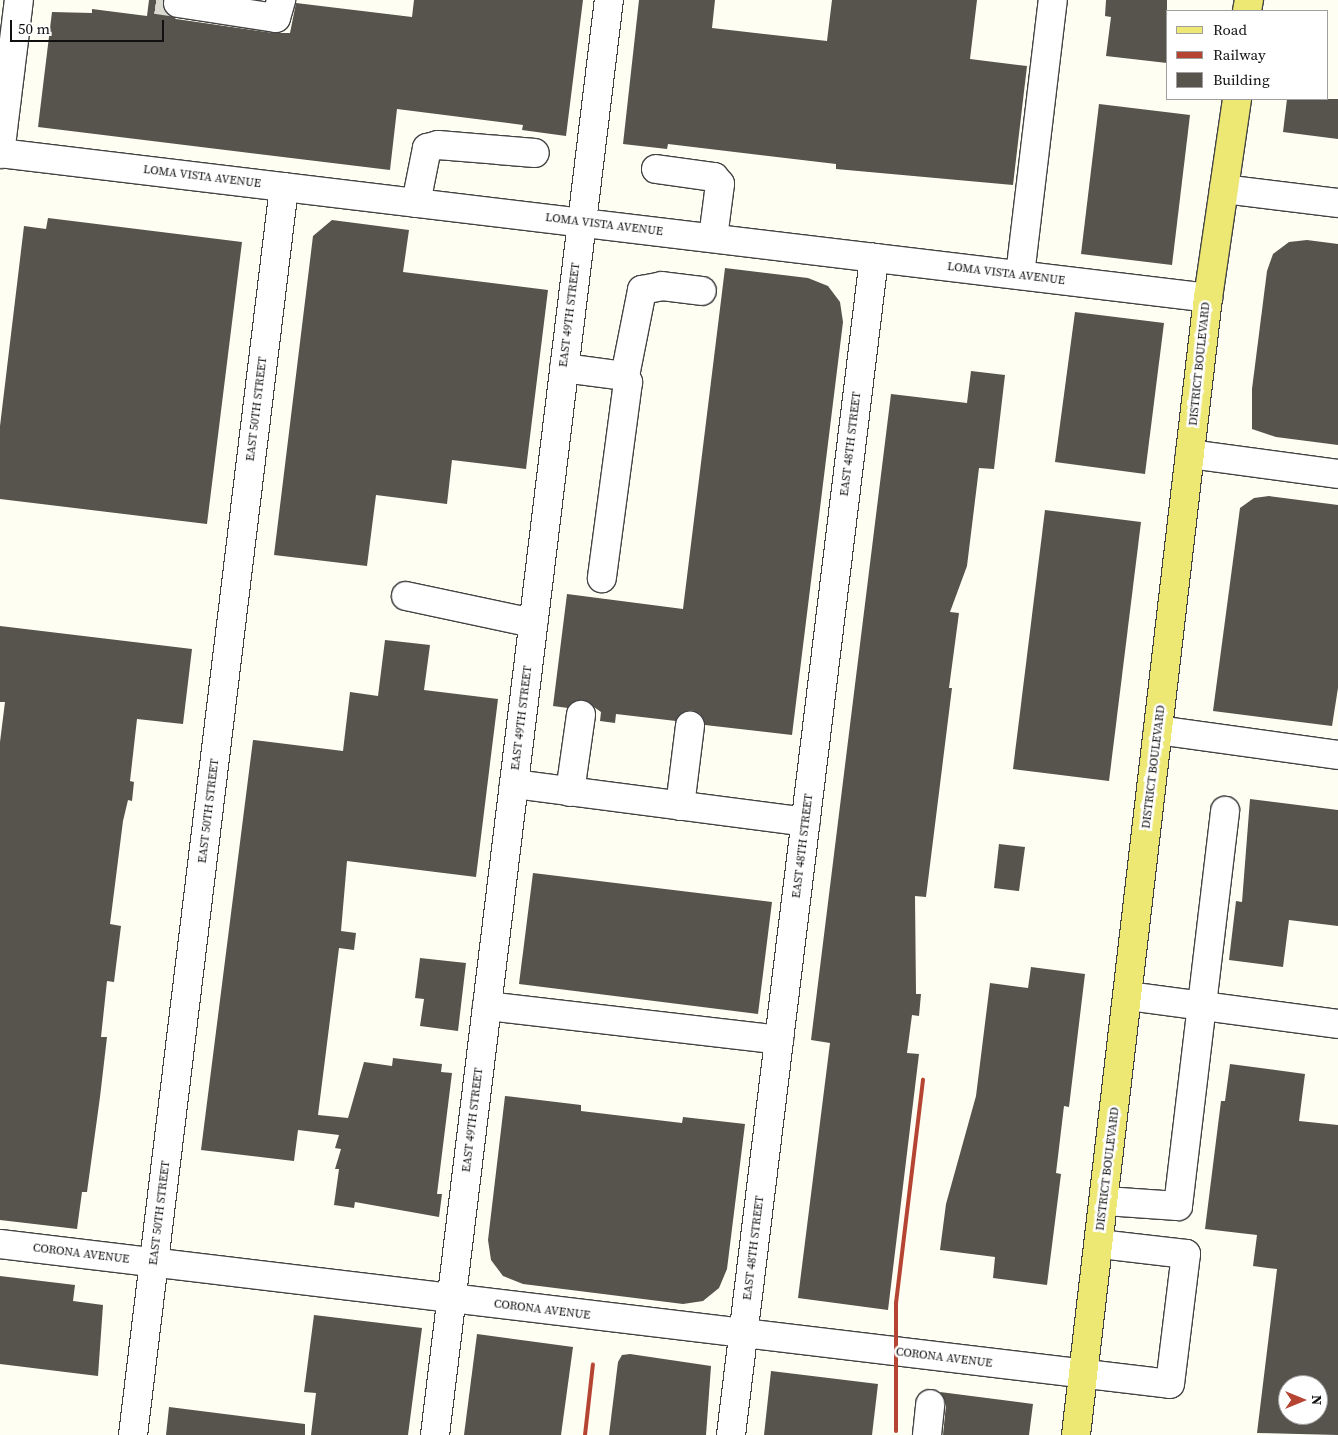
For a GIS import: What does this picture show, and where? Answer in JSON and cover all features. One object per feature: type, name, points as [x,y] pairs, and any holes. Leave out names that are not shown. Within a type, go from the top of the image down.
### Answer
[{"type":"main road","name":"DISTRICT BOULEVARD","points":[[1076,1435],[1208,298],[1236,100]]},
{"type":"street","points":[[0,153],[19,0]]},
{"type":"street","points":[[178,3],[276,18],[280,0]]},
{"type":"street","name":"EAST 49TH STREET","points":[[435,1435],[609,0]]},
{"type":"street","points":[[1020,275],[1054,0]]},
{"type":"street","points":[[416,203],[427,148],[438,144],[535,153]]},
{"type":"street","name":"LOMA VISTA AVENUE","points":[[0,153],[1208,298]]},
{"type":"street","points":[[656,169],[714,177],[720,184],[713,238]]},
{"type":"street","name":"EAST 50TH STREET","points":[[133,1435],[284,187]]},
{"type":"street","points":[[1224,189],[1338,203]]},
{"type":"street","name":"EAST 48TH STREET","points":[[731,1435],[874,258]]},
{"type":"street","points":[[602,578],[628,382],[625,376],[642,290],[662,286],[702,291]]},
{"type":"street","points":[[564,368],[625,376]]},
{"type":"street","points":[[1190,454],[1338,474]]},
{"type":"street","points":[[406,596],[533,623]]},
{"type":"street","points":[[570,792],[581,715]]},
{"type":"street","points":[[680,806],[690,726]]},
{"type":"street","points":[[1158,730],[1338,755]]},
{"type":"street","points":[[514,784],[806,822]]},
{"type":"street","points":[[1104,1201],[1178,1206],[1200,1007],[1225,811]]},
{"type":"street","points":[[1128,996],[1338,1024]]},
{"type":"street","points":[[487,1006],[779,1040]]},
{"type":"street","name":"CORONA AVENUE","points":[[0,1244],[1084,1376],[1170,1384],[1186,1254],[1099,1244]]},
{"type":"street","points":[[927,1435],[930,1404]]},
{"type":"building","points":[[149,0],[163,0],[164,9],[176,19],[274,33],[290,33],[296,3],[412,17],[414,0],[583,0],[566,136],[522,130],[523,125],[397,109],[390,170],[38,127],[52,12],[92,13],[92,9],[147,16]]},
{"type":"building","points":[[639,0],[715,0],[712,28],[827,41],[832,0],[977,0],[970,59],[1027,66],[1013,185],[836,169],[836,164],[668,144],[667,149],[623,144]]},
{"type":"building","points":[[1106,0],[1167,0],[1166,63],[1106,56],[1111,17],[1105,16]]},
{"type":"building","points":[[1338,99],[1338,139],[1283,132],[1287,100]]},
{"type":"building","points":[[1099,104],[1190,115],[1172,265],[1081,254]]},
{"type":"building","points":[[48,218],[242,242],[207,524],[0,499],[0,426],[24,226],[46,229]]},
{"type":"building","points":[[332,220],[409,230],[403,272],[548,290],[526,469],[452,460],[447,504],[376,495],[367,566],[274,555],[313,236]]},
{"type":"building","points":[[1307,240],[1338,244],[1338,445],[1276,437],[1252,429],[1252,389],[1267,271],[1273,254],[1289,242]]},
{"type":"building","points":[[725,268],[808,278],[828,286],[840,302],[843,322],[792,735],[705,725],[700,714],[691,710],[684,712],[676,721],[616,714],[615,723],[600,721],[601,712],[584,700],[575,701],[568,708],[553,706],[567,594],[683,609]]},
{"type":"building","points":[[1075,312],[1164,323],[1145,474],[1055,462]]},
{"type":"building","points":[[971,371],[1005,375],[994,469],[979,468],[967,566],[950,612],[959,613],[949,688],[952,688],[926,897],[915,896],[916,994],[921,994],[919,1016],[912,1015],[907,1053],[919,1054],[888,1310],[798,1298],[830,1043],[811,1040],[891,394],[967,403]]},
{"type":"building","points":[[1269,496],[1338,505],[1338,688],[1332,726],[1213,711],[1240,508],[1254,498]]},
{"type":"building","points":[[1045,510],[1141,522],[1109,781],[1013,769]]},
{"type":"building","points":[[0,626],[192,649],[183,724],[137,719],[130,781],[134,782],[132,801],[128,800],[123,821],[110,924],[121,926],[114,982],[107,981],[101,1037],[107,1037],[100,1097],[87,1192],[82,1192],[77,1229],[0,1220],[0,742],[5,702],[0,702]]},
{"type":"building","points":[[385,640],[430,645],[424,690],[498,699],[476,877],[347,861],[341,931],[356,933],[354,950],[339,948],[318,1115],[348,1118],[364,1062],[392,1066],[393,1058],[442,1064],[441,1072],[452,1073],[437,1194],[442,1194],[439,1217],[355,1202],[354,1208],[334,1205],[339,1169],[335,1169],[341,1149],[335,1148],[339,1135],[298,1130],[294,1161],[201,1150],[253,740],[343,751],[350,692],[378,696]]},
{"type":"building","points":[[1250,799],[1338,810],[1338,926],[1289,920],[1283,967],[1229,960],[1236,901],[1242,902]]},
{"type":"building","points":[[999,844],[1025,847],[1019,891],[994,888]]},
{"type":"building","points":[[533,873],[772,902],[758,1014],[519,984]]},
{"type":"building","points":[[420,958],[466,963],[458,1031],[420,1026],[424,999],[415,998]]},
{"type":"building","points":[[1031,967],[1085,974],[1069,1107],[1064,1106],[1056,1173],[1061,1174],[1047,1285],[993,1278],[995,1257],[940,1250],[946,1204],[976,1096],[990,983],[1028,988]]},
{"type":"building","points":[[1230,1064],[1305,1074],[1299,1121],[1338,1125],[1338,1435],[1257,1433],[1277,1269],[1253,1266],[1257,1235],[1205,1229],[1221,1101],[1225,1101]]},
{"type":"building","points":[[505,1096],[581,1105],[581,1111],[682,1123],[683,1117],[745,1124],[727,1269],[719,1288],[703,1301],[683,1304],[523,1284],[503,1276],[491,1260],[488,1240]]},
{"type":"building","points":[[0,1276],[75,1285],[73,1301],[103,1305],[98,1376],[0,1364]]},
{"type":"building","points":[[314,1315],[422,1328],[408,1435],[311,1435],[316,1393],[304,1392]]},
{"type":"building","points":[[477,1334],[573,1347],[561,1435],[464,1435]]},
{"type":"building","points":[[630,1354],[711,1366],[706,1435],[609,1435],[618,1362],[622,1355]]},
{"type":"building","points":[[771,1371],[878,1384],[872,1435],[764,1435]]},
{"type":"building","points":[[940,1392],[1033,1404],[1029,1435],[943,1435],[946,1405]]},
{"type":"building","points":[[169,1407],[305,1424],[305,1435],[166,1435]]},
{"type":"tunnel","points":[[156,0],[178,3]]},
{"type":"railway","points":[[896,1431],[896,1303],[923,1080]]},
{"type":"railway","points":[[585,1435],[593,1364]]}]
